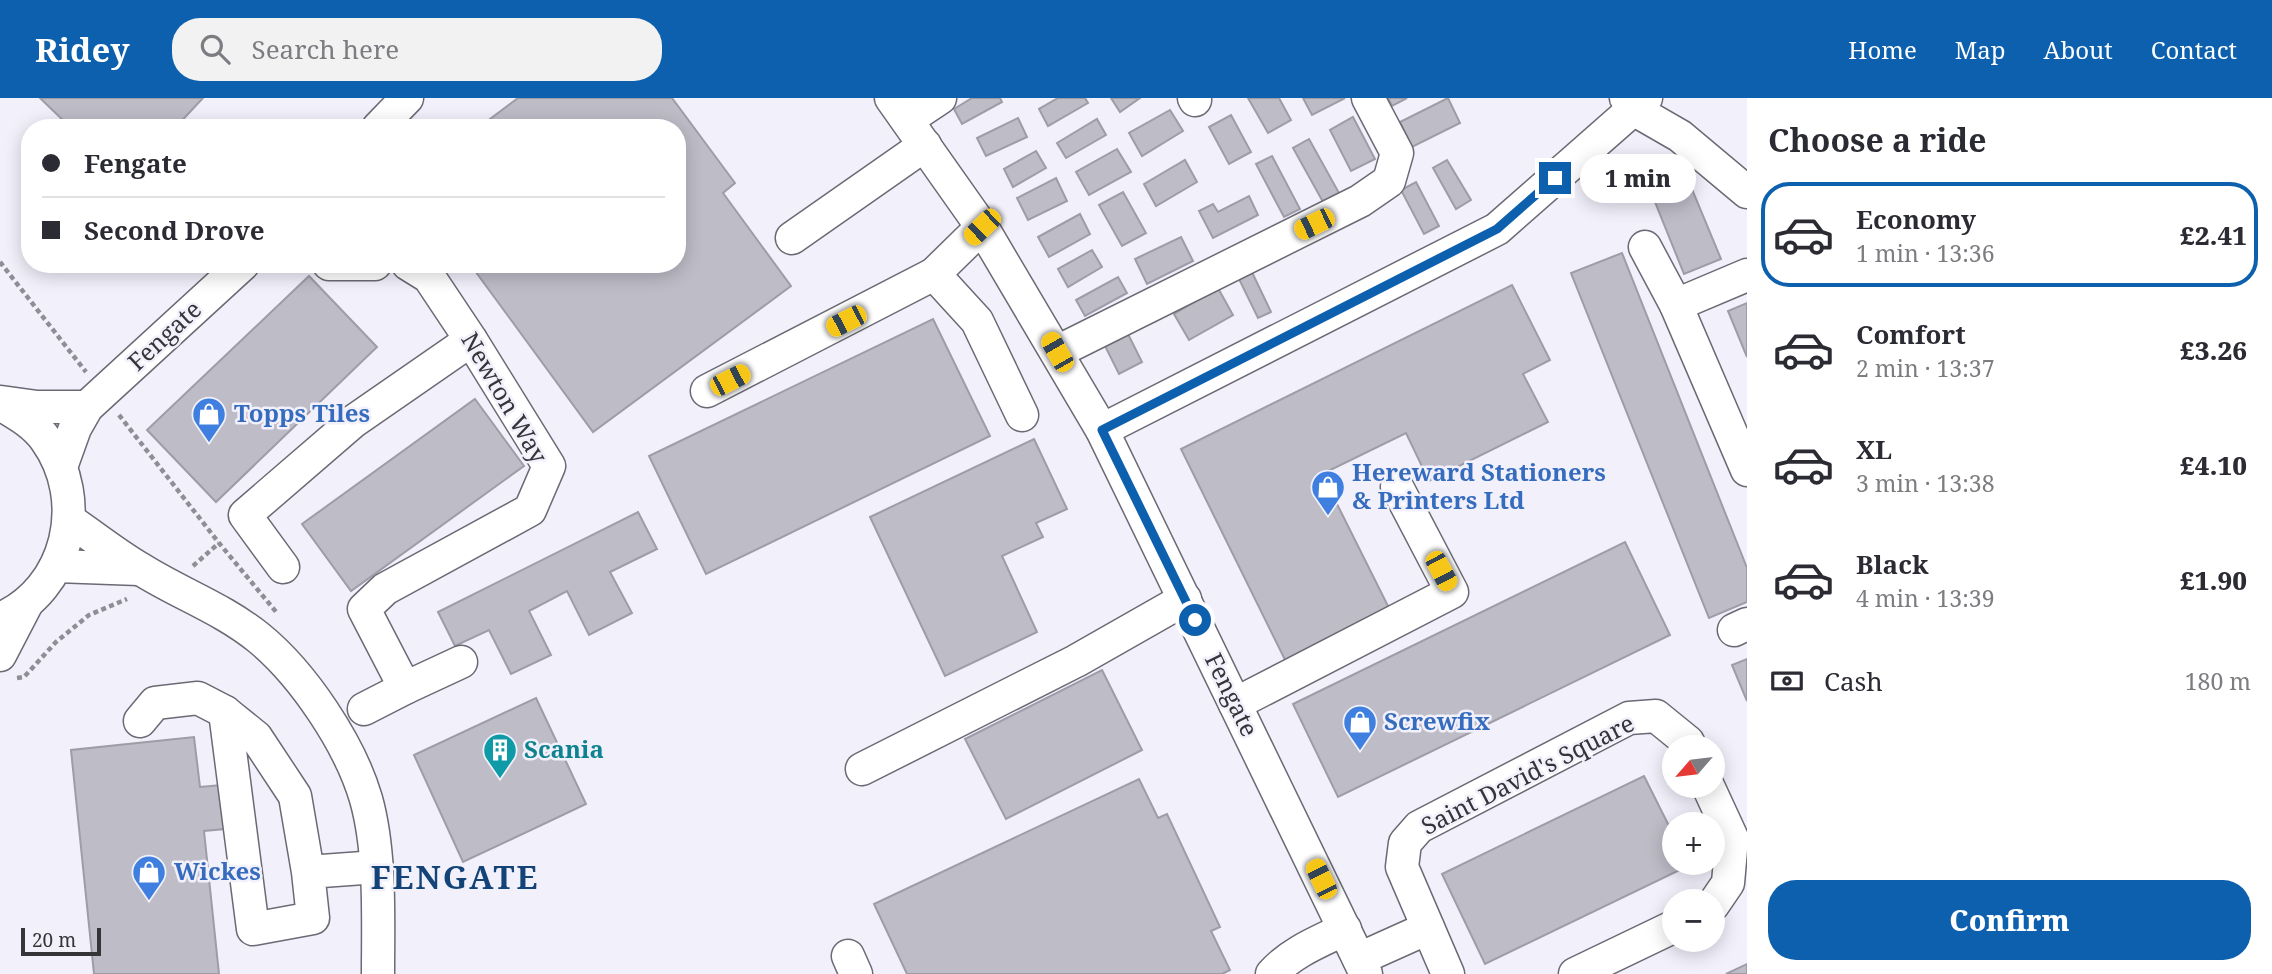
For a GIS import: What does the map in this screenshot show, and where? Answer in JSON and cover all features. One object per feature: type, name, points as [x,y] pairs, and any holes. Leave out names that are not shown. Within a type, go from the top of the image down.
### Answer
[{"type":"street","points":[[387,119],[407,98]]},
{"type":"street","points":[[899,109],[940,98]]},
{"type":"street","points":[[1057,352],[1360,201],[1389,181],[1397,153],[1368,98]]},
{"type":"street","points":[[1102,430],[1497,229],[1635,102],[1747,192]]},
{"type":"street","name":"Fengate","points":[[899,109],[982,227],[1102,430],[1363,966]]},
{"type":"street","points":[[792,238],[925,145]]},
{"type":"street","points":[[707,391],[934,274],[982,227]]},
{"type":"street","points":[[1645,247],[1676,305],[1747,470]]},
{"type":"street","name":"Fengate","points":[[61,467],[75,428],[87,407],[233,273]]},
{"type":"street","name":"Newton Way","points":[[405,688],[364,609],[384,589],[530,510],[549,466],[471,340],[429,277],[423,273]]},
{"type":"street","points":[[934,274],[976,321],[1022,415]]},
{"type":"street","points":[[1676,305],[1747,275]]},
{"type":"street","points":[[283,567],[246,515],[354,421],[471,340]]},
{"type":"street","points":[[0,403],[37,407],[87,407]]},
{"type":"street","points":[[0,403],[23,417],[46,439],[61,467],[68,492],[69,520],[65,544],[44,585],[28,601],[0,619]]},
{"type":"street","points":[[1235,704],[1452,592],[1397,487]]},
{"type":"street","points":[[69,520],[139,569],[210,605],[259,638],[297,675],[338,734],[366,799],[377,867],[378,974]]},
{"type":"street","points":[[56,566],[139,569]]},
{"type":"street","points":[[862,769],[1076,662],[1185,600]]},
{"type":"street","points":[[6,667],[28,601]]},
{"type":"street","points":[[364,709],[461,662]]},
{"type":"street","points":[[140,721],[155,703],[198,698],[225,712],[256,737],[295,796],[313,918],[253,929],[225,712]]},
{"type":"street","name":"Saint David's Square","points":[[1448,974],[1402,866],[1405,842],[1419,827],[1629,718],[1656,716],[1679,735]]},
{"type":"street","points":[[1714,798],[1732,838],[1728,883],[1724,889]]},
{"type":"street","points":[[308,872],[377,867]]},
{"type":"street","points":[[1363,966],[1428,928]]},
{"type":"street","points":[[1272,974],[1284,961],[1303,948],[1345,929]]},
{"type":"street","points":[[1576,974],[1662,932]]},
{"type":"path","points":[[6,667],[24,677],[56,642],[89,615],[127,599],[154,600],[219,543]]},
{"type":"building","points":[[40,98],[203,98],[183,119],[62,119]]},
{"type":"building","points":[[518,98],[672,98],[735,183],[723,193],[791,286],[593,432],[477,273],[686,273],[686,119],[490,119]]},
{"type":"building","points":[[972,98],[1000,98],[1002,102],[962,124],[954,109]]},
{"type":"building","points":[[1058,98],[1085,98],[1088,103],[1048,126],[1039,109]]},
{"type":"building","points":[[1111,98],[1140,98],[1120,112]]},
{"type":"building","points":[[1248,98],[1279,98],[1291,120],[1268,133]]},
{"type":"building","points":[[1303,98],[1345,98],[1312,115]]},
{"type":"building","points":[[1388,98],[1407,98],[1392,106]]},
{"type":"building","points":[[1448,98],[1460,123],[1412,147],[1400,122]]},
{"type":"building","points":[[1170,110],[1183,131],[1142,156],[1129,133]]},
{"type":"building","points":[[1231,115],[1251,152],[1229,164],[1209,127]]},
{"type":"building","points":[[1353,117],[1375,159],[1351,171],[1330,130]]},
{"type":"building","points":[[1018,118],[1027,137],[986,156],[977,138]]},
{"type":"building","points":[[1097,119],[1106,135],[1066,158],[1057,143]]},
{"type":"building","points":[[1309,139],[1339,193],[1323,202],[1293,148]]},
{"type":"building","points":[[1117,149],[1131,172],[1089,195],[1076,172]]},
{"type":"building","points":[[1036,151],[1046,168],[1013,187],[1004,169]]},
{"type":"building","points":[[1272,156],[1300,209],[1284,217],[1256,164]]},
{"type":"building","points":[[1185,160],[1197,182],[1156,206],[1144,184]]},
{"type":"building","points":[[1447,160],[1471,200],[1456,209],[1433,168]]},
{"type":"building","points":[[1056,178],[1067,201],[1028,220],[1017,198]]},
{"type":"building","points":[[1416,182],[1439,226],[1424,234],[1401,190]]},
{"type":"building","points":[[1689,182],[1721,259],[1684,274],[1653,197]]},
{"type":"building","points":[[1123,192],[1146,233],[1122,246],[1099,205]]},
{"type":"building","points":[[1249,196],[1258,215],[1213,238],[1199,211],[1213,204],[1218,212]]},
{"type":"building","points":[[1080,214],[1090,234],[1049,257],[1038,237]]},
{"type":"building","points":[[1181,237],[1193,261],[1147,284],[1135,259]]},
{"type":"building","points":[[1092,250],[1102,267],[1068,287],[1058,269]]},
{"type":"building","points":[[1622,253],[1747,568],[1747,602],[1709,618],[1571,273]]},
{"type":"building","points":[[1250,268],[1271,312],[1258,318],[1237,275]]},
{"type":"building","points":[[309,276],[377,347],[216,502],[147,430]]},
{"type":"building","points":[[1118,277],[1127,293],[1085,316],[1076,300]]},
{"type":"building","points":[[1512,285],[1550,360],[1523,374],[1548,422],[1429,481],[1406,433],[1322,474],[1393,616],[1289,668],[1181,449]]},
{"type":"building","points":[[1218,288],[1233,315],[1189,340],[1174,314]]},
{"type":"building","points":[[1747,303],[1747,357],[1728,311]]},
{"type":"building","points":[[933,319],[990,436],[706,574],[649,456]]},
{"type":"building","points":[[1126,330],[1142,362],[1119,374],[1103,342]]},
{"type":"building","points":[[475,399],[524,466],[351,591],[302,524]]},
{"type":"building","points":[[1034,439],[1067,509],[1036,523],[1043,537],[1002,556],[1037,632],[945,676],[870,517]]},
{"type":"building","points":[[638,512],[657,549],[610,572],[632,613],[589,635],[567,591],[529,611],[551,655],[511,674],[489,630],[455,646],[438,612]]},
{"type":"building","points":[[1625,542],[1670,635],[1338,797],[1293,704]]},
{"type":"building","points":[[1747,659],[1747,701],[1732,665]]},
{"type":"building","points":[[1102,670],[1142,750],[1006,819],[965,739]]},
{"type":"building","name":"Scania","points":[[536,698],[586,804],[463,862],[414,755]]},
{"type":"building","name":"Wickes","points":[[194,737],[200,787],[221,785],[225,829],[204,831],[219,974],[94,974],[71,750]]},
{"type":"building","points":[[1644,776],[1662,812],[1662,875],[1669,875],[1485,964],[1442,874]]},
{"type":"building","points":[[1139,779],[1158,818],[1167,814],[1220,927],[1211,931],[1230,970],[1222,974],[907,974],[874,904]]},
{"type":"building","points":[[1747,964],[1747,974],[1726,974]]},
{"type":"place","name":"Topps Tiles","points":[[209,444]]},
{"type":"place","name":"Hereward Stationers & Printers Ltd","points":[[1328,517]]},
{"type":"place","name":"Screwfix","points":[[1360,752]]},
{"type":"place","name":"Scania","points":[[500,780]]},
{"type":"place","name":"Wickes","points":[[149,902]]},
{"type":"district","name":"FENGATE","points":[[455,878]]},
{"type":"route","points":[[1195,620],[1102,430],[1497,229],[1555,178]]}]
